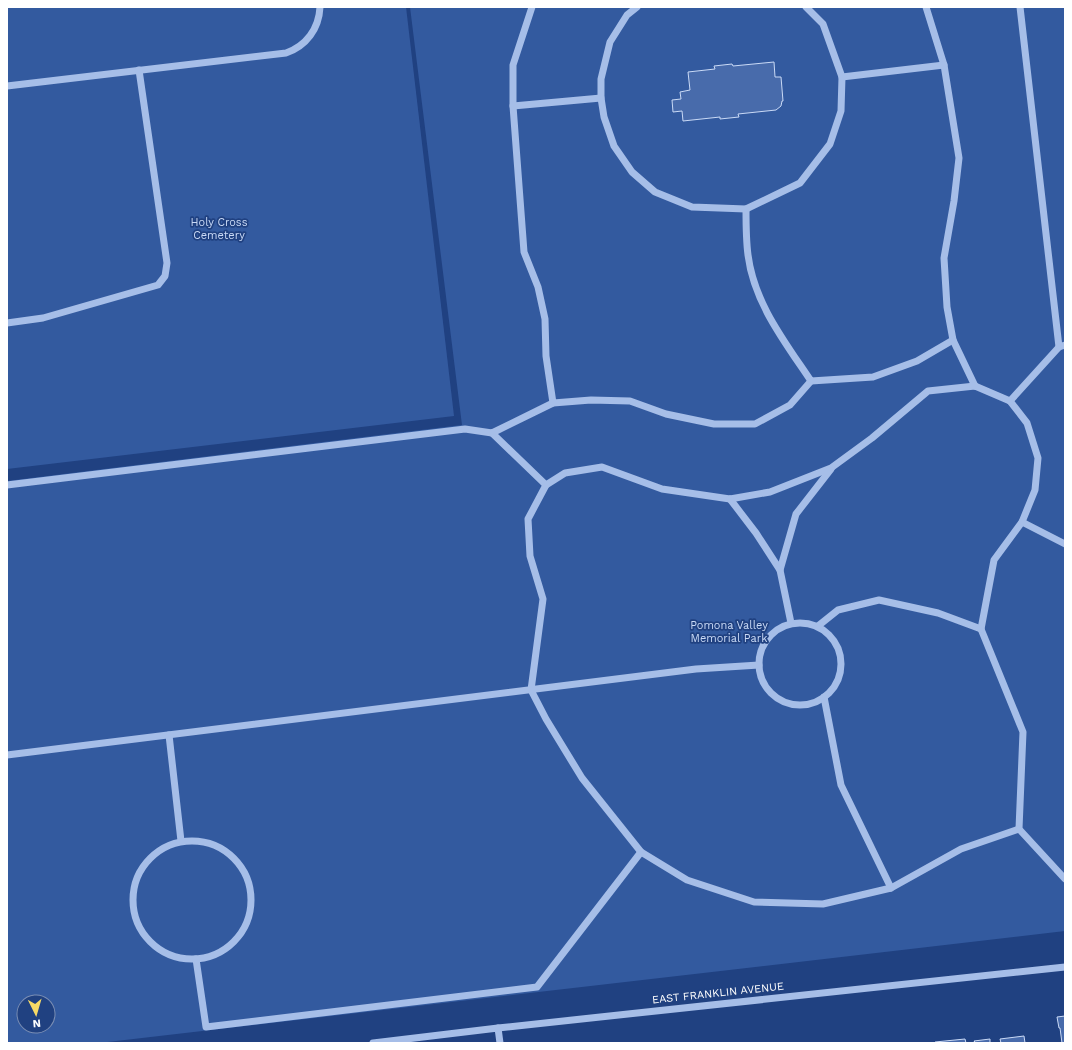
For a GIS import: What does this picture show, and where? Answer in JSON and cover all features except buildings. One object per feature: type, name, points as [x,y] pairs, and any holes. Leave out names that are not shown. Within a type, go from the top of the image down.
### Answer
[{"type":"street","points":[[7,86],[286,53],[297,49],[311,35],[320,15],[320,7]]},
{"type":"street","points":[[532,7],[513,65],[513,106],[524,252],[538,287],[545,319],[546,356],[553,403]]},
{"type":"street","points":[[637,7],[627,15],[610,42],[601,79],[601,98],[604,117],[614,146],[632,172],[655,192],[692,207],[746,209],[800,183],[830,144],[841,111],[842,77],[823,24],[806,7]]},
{"type":"street","points":[[926,7],[944,65],[959,158],[954,201],[944,258],[947,306],[953,340],[975,386]]},
{"type":"street","points":[[1010,401],[1062,346],[1020,7]]},
{"type":"street","points":[[842,77],[944,65]]},
{"type":"street","points":[[7,323],[43,318],[158,285],[165,276],[167,263],[139,70]]},
{"type":"street","points":[[513,106],[601,98]]},
{"type":"street","points":[[746,209],[748,256],[757,292],[774,324],[811,381]]},
{"type":"street","points":[[7,485],[465,429],[492,433],[553,403],[591,400],[630,401],[666,414],[714,424],[755,424],[790,405],[811,381],[873,377],[917,361],[953,340]]},
{"type":"street","points":[[1019,830],[961,849],[891,888],[823,904],[754,902],[687,880],[641,852],[582,778],[546,719],[531,690],[543,599],[530,556],[528,519],[546,485],[565,473],[602,467],[662,489],[730,499],[770,492],[831,468],[872,438],[928,391],[975,386],[1010,401],[1027,423],[1038,458],[1035,490],[1022,522],[994,560],[981,629],[1023,732],[1019,830],[1065,879]]},
{"type":"street","points":[[492,433],[546,485]]},
{"type":"street","points":[[780,570],[796,514],[831,468]]},
{"type":"street","points":[[730,499],[756,533],[780,570],[791,623]]},
{"type":"street","points":[[1022,522],[1065,544]]},
{"type":"street","points":[[818,626],[838,610],[879,600],[938,612],[981,629]]},
{"type":"street","points":[[791,623],[803,623],[818,626],[829,634],[838,647],[841,665],[838,681],[824,697],[807,704],[791,704],[778,699],[769,691],[762,680],[759,665],[760,652],[767,639],[777,630],[791,623]]},
{"type":"street","points":[[7,754],[696,670],[759,665]]},
{"type":"street","points":[[824,697],[841,785],[891,888]]},
{"type":"street","points":[[169,735],[182,841]]},
{"type":"street","points":[[182,841],[204,841],[228,851],[247,876],[252,905],[244,930],[224,950],[196,959],[184,958],[167,953],[155,945],[149,940],[136,919],[135,913],[133,894],[139,873],[157,852],[182,841]]},
{"type":"street","points":[[196,959],[206,1027],[536,987],[641,852]]},
{"type":"street","name":"EAST FRANKLIN AVENUE","points":[[373,1043],[498,1028],[1065,967]]},
{"type":"street","points":[[498,1028],[500,1043]]},
{"type":"green space","name":"Holy Cross Cemetery","points":[[7,7],[406,7],[454,416],[7,469]]},
{"type":"green space","name":"Pomona Valley Memorial Park","points":[[410,7],[1065,7],[1065,931],[99,1043],[7,1043],[7,481],[462,425]]}]
